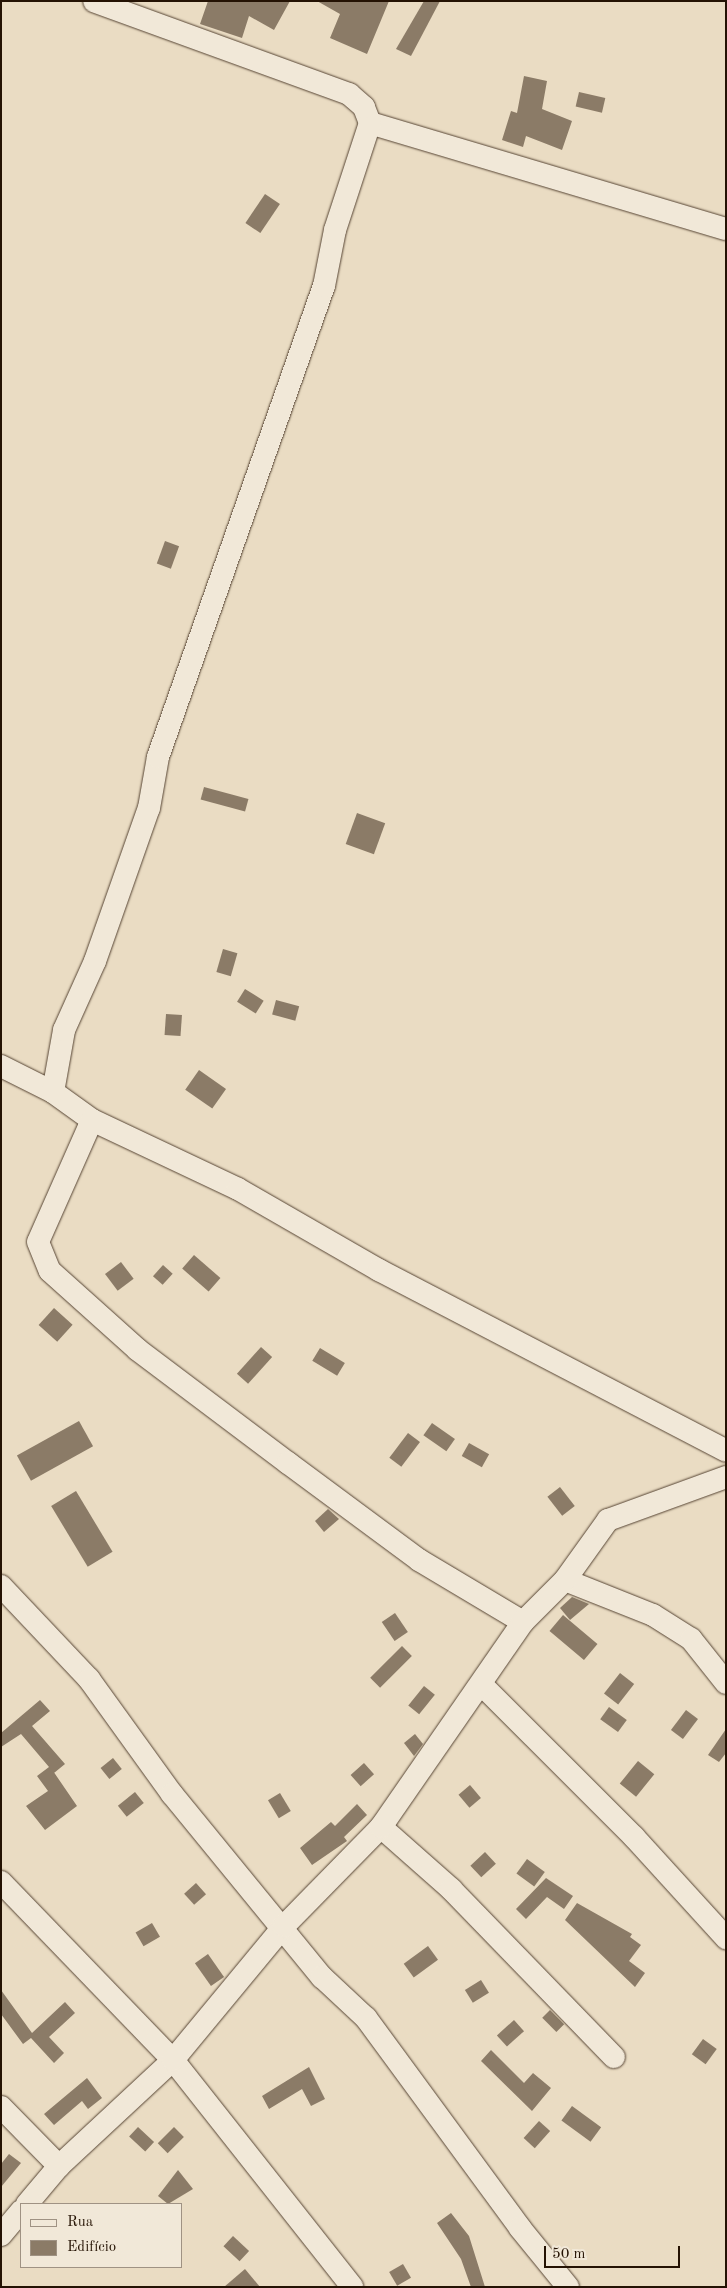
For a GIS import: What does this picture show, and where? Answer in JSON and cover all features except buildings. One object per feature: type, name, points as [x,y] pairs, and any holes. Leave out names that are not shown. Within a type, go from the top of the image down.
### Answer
[{"type":"street","points":[[53,1092],[64,1030],[95,961],[149,808],[158,757],[324,286],[336,230],[370,123],[364,107],[350,94],[94,1]]},
{"type":"street","points":[[370,123],[726,229]]},
{"type":"street","points":[[1,1066],[53,1092],[92,1120],[238,1189],[379,1270],[726,1451]]},
{"type":"street","points":[[92,1120],[38,1242],[50,1271],[138,1350],[288,1463],[420,1560],[523,1622]]},
{"type":"street","points":[[28,2203],[59,2166],[173,2060],[284,1926],[381,1827],[482,1685],[523,1622],[565,1580],[608,1520],[726,1477]]},
{"type":"street","points":[[565,1580],[653,1615],[691,1639],[726,1683]]},
{"type":"street","points":[[1,1586],[89,1679],[172,1794],[284,1926],[322,1977],[366,2018],[520,2228],[568,2287]]},
{"type":"street","points":[[482,1685],[634,1837],[726,1938]]},
{"type":"street","points":[[381,1827],[451,1889],[614,2057]]},
{"type":"street","points":[[1,1882],[173,2060],[352,2287]]},
{"type":"street","points":[[1,2106],[59,2166]]},
{"type":"street","points":[[1,2235],[20,2212]]}]
